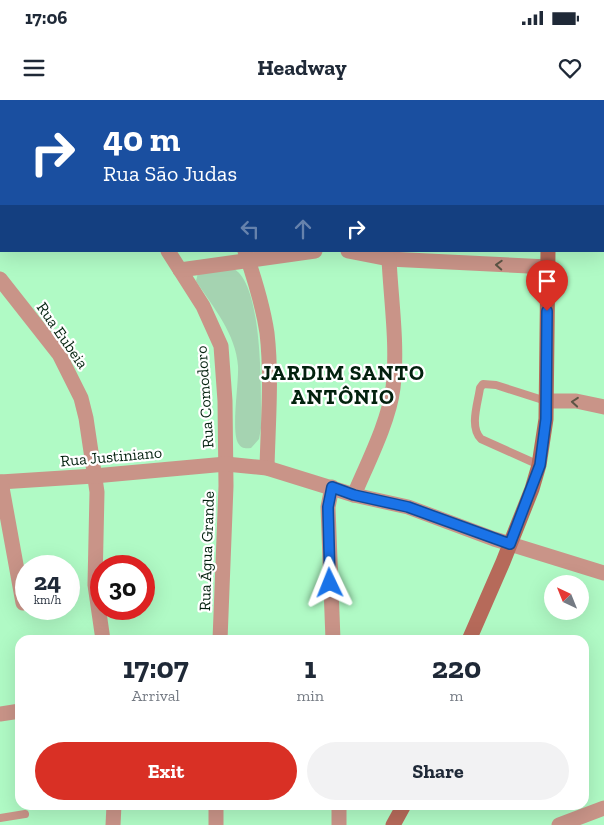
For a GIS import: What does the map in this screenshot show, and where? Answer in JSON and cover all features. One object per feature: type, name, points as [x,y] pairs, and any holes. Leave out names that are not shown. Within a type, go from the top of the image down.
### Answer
[{"type":"main road","points":[[471,635],[510,544],[540,465],[546,419],[548,252]]},
{"type":"main road","points":[[391,825],[393,810]]},
{"type":"main road","points":[[391,825],[401,810]]},
{"type":"street","name":"Rua Comodoro","points":[[169,252],[203,306],[221,346],[225,401],[226,464]]},
{"type":"street","points":[[180,270],[247,255],[298,252]]},
{"type":"street","points":[[354,252],[389,258],[548,267]]},
{"type":"street","points":[[247,255],[267,335],[267,468]]},
{"type":"street","points":[[354,495],[387,411],[393,389],[395,354],[389,258]]},
{"type":"street","name":"Rua Eubeia","points":[[0,279],[59,354],[74,382],[86,418],[97,492],[95,585],[101,635]]},
{"type":"street","points":[[546,401],[576,401],[604,407]]},
{"type":"street","name":"Rua Justiniano","points":[[1,482],[226,464],[267,468],[354,495],[408,507],[510,544],[604,573]]},
{"type":"street","name":"Rua Água Grande","points":[[220,635],[226,464]]},
{"type":"street","points":[[1,482],[15,559]]},
{"type":"street","points":[[332,487],[328,507],[332,635]]},
{"type":"street","points":[[0,714],[15,712]]},
{"type":"street","points":[[559,825],[604,808]]},
{"type":"street","points":[[113,825],[114,810]]},
{"type":"street","points":[[216,810],[216,825]]},
{"type":"street","points":[[338,810],[339,825]]},
{"type":"lane","points":[[540,465],[480,439],[476,434],[475,426],[480,388],[483,384],[496,385],[546,401]]},
{"type":"lane","points":[[0,818],[25,814]]},
{"type":"green space","points":[[232,268],[242,277],[250,294],[258,341],[261,428],[259,439],[251,448],[240,446],[236,437],[235,417],[238,366],[233,343],[223,321],[196,281],[198,273]]},
{"type":"district","name":"JARDIM SANTO ANTÔNIO","points":[[343,385]]},
{"type":"route","points":[[330,583],[328,507],[332,487],[354,495],[408,507],[510,544],[540,465],[546,419],[547,311]]}]
